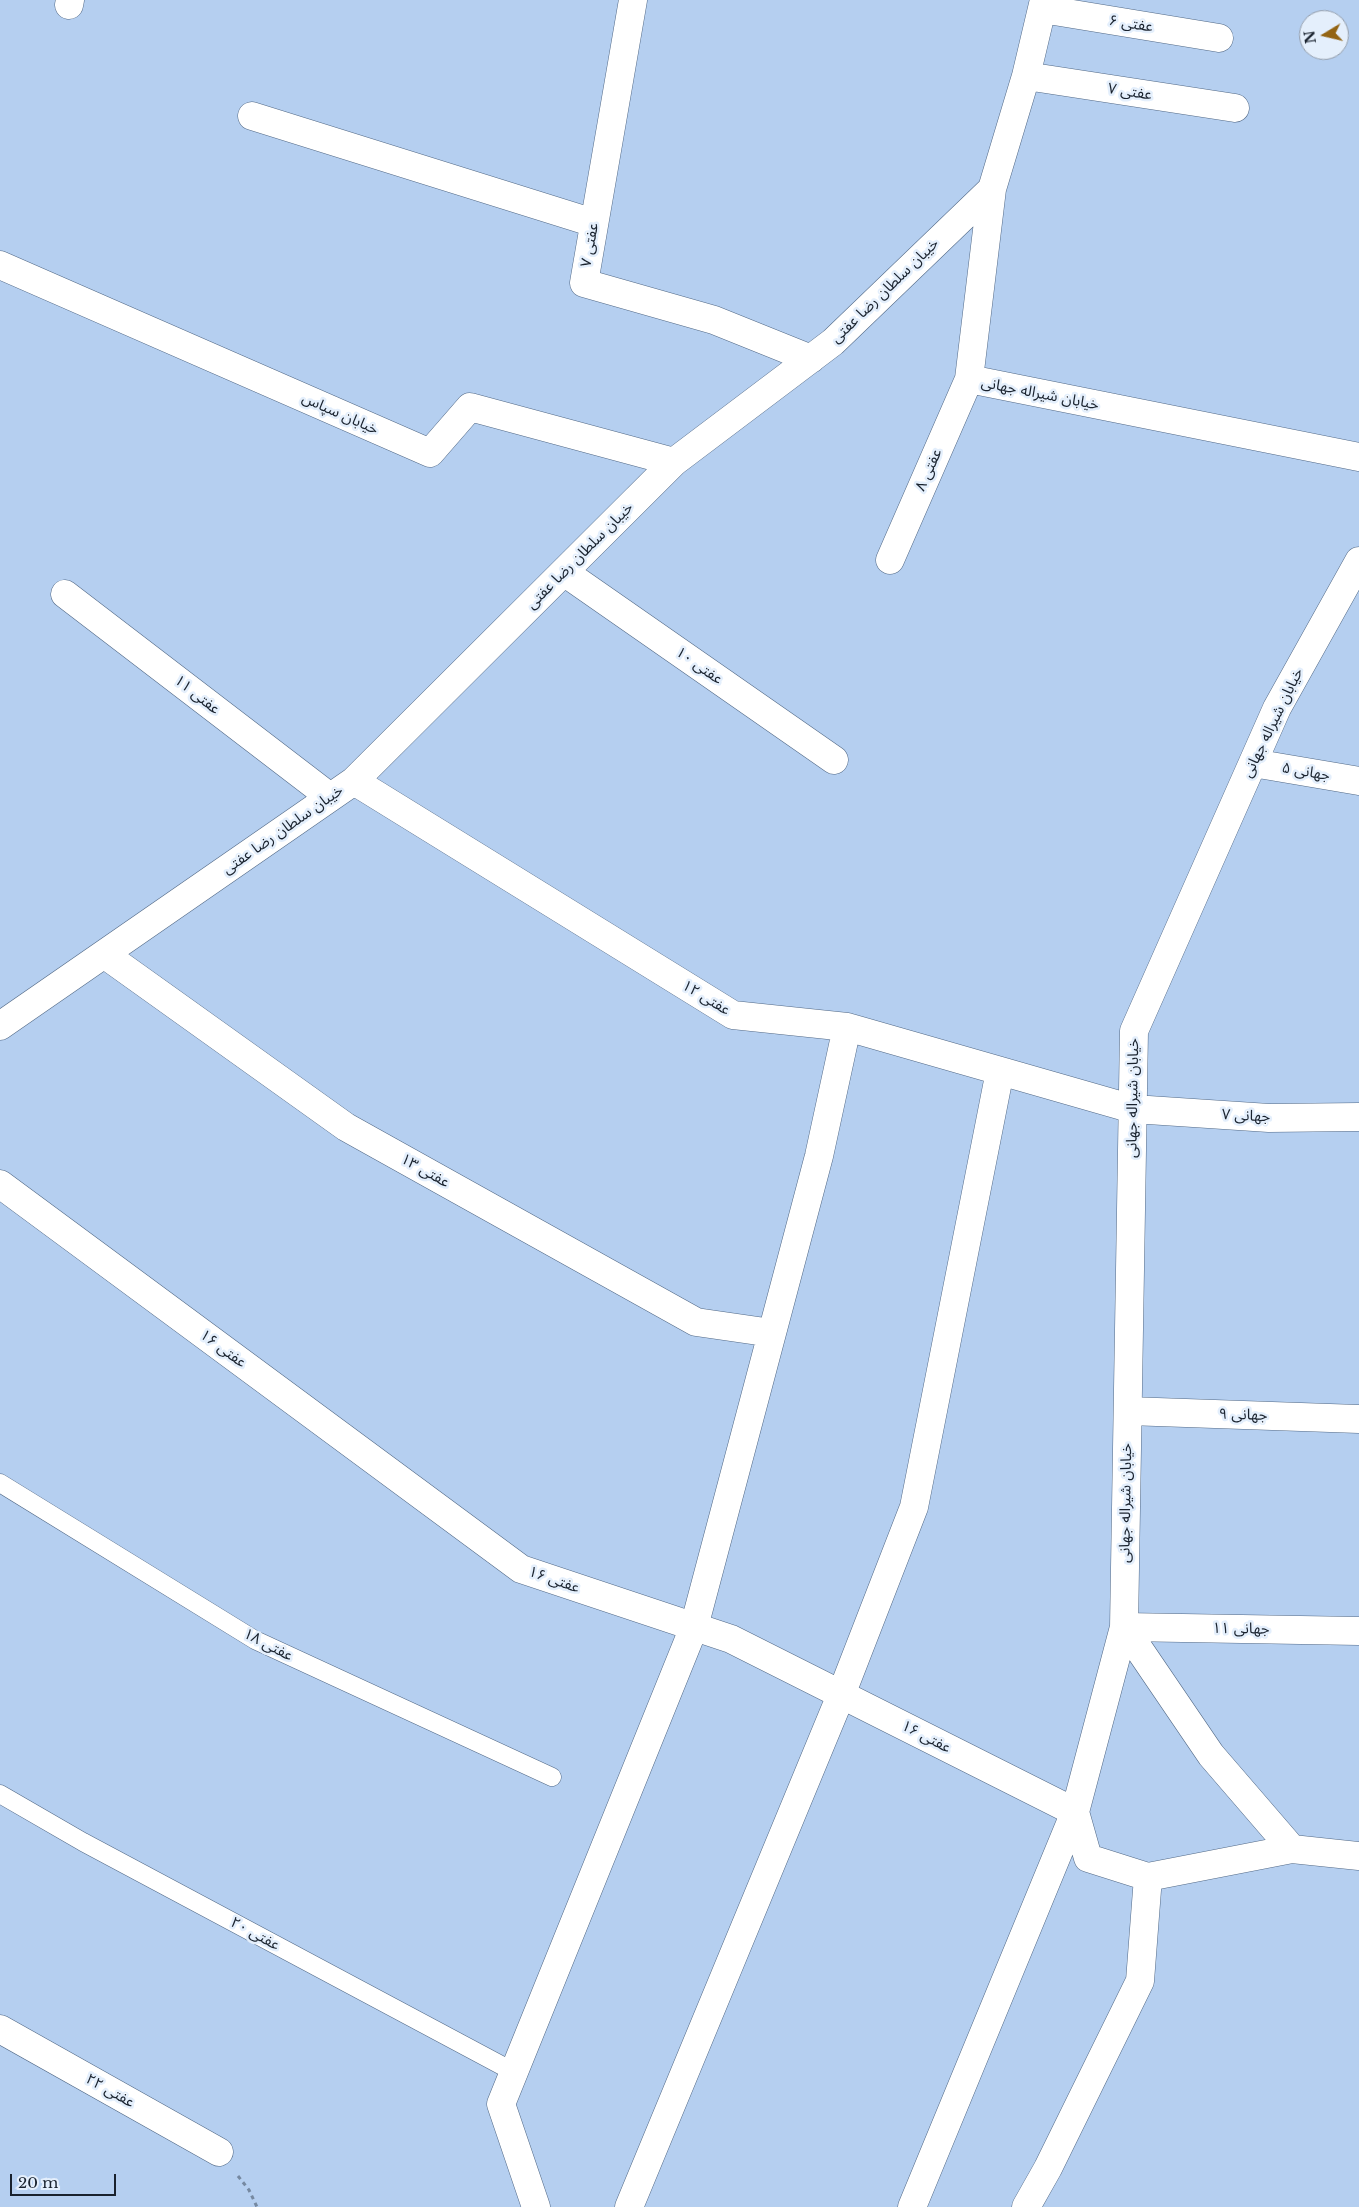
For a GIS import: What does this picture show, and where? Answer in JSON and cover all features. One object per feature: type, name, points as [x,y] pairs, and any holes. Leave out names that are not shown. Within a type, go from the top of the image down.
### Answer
[{"type":"street","name":"عفتی ۷","points":[[633,0],[584,283],[714,320],[811,359]]},
{"type":"street","name":"عفتی ۶","points":[[1043,5],[1219,38]]},
{"type":"street","name":"خیبان سلطان رضا عفتی","points":[[0,1026],[354,780],[674,462],[833,342],[992,189],[1026,76],[1043,5]]},
{"type":"street","name":"عفتی ۷","points":[[1026,76],[1235,108]]},
{"type":"street","points":[[252,116],[594,223]]},
{"type":"street","name":"خیابان شیراله جهانی","points":[[992,189],[969,380],[1359,457]]},
{"type":"street","name":"خیابان سپاس","points":[[0,265],[430,454],[470,407],[674,462]]},
{"type":"street","name":"عفتی ۸","points":[[890,560],[969,380]]},
{"type":"street","name":"خیابان شیراله جهانی","points":[[912,2207],[1075,1812],[1124,1627],[1134,1031],[1277,708],[1359,561]]},
{"type":"street","name":"عفتی ۱۰","points":[[564,572],[834,760]]},
{"type":"street","name":"عفتی ۱۱","points":[[65,594],[330,797]]},
{"type":"street","name":"جهانی ۵","points":[[1253,763],[1359,782]]},
{"type":"street","name":"عفتی ۱۲","points":[[354,780],[733,1015],[847,1027],[1133,1109]]},
{"type":"street","name":"عفتی ۱۳","points":[[104,954],[355,1132],[696,1322],[772,1333]]},
{"type":"street","points":[[536,2207],[501,2104],[512,2071],[694,1627],[819,1156],[847,1027]]},
{"type":"street","points":[[629,2207],[841,1694],[914,1507],[1000,1071]]},
{"type":"street","name":"جهانی ۷","points":[[1133,1109],[1269,1118],[1359,1118]]},
{"type":"street","name":"عفتی ۱۶","points":[[0,1184],[521,1569],[731,1639],[1075,1812]]},
{"type":"street","name":"جهانی ۹","points":[[1128,1411],[1359,1419]]},
{"type":"street","points":[[1124,1627],[1211,1755],[1292,1849]]},
{"type":"street","name":"جهانی ۱۱","points":[[1124,1627],[1359,1631]]},
{"type":"street","points":[[1075,1812],[1088,1858],[1148,1876],[1292,1849],[1359,1856]]},
{"type":"street","points":[[1026,2207],[1048,2168],[1140,1981],[1148,1876]]},
{"type":"street","name":"عفتی ۲۲","points":[[0,2029],[219,2152]]},
{"type":"lane","name":"عفتی ۱۸","points":[[0,1483],[255,1640],[552,1777]]},
{"type":"lane","name":"عفتی ۲۰","points":[[0,1794],[83,1842],[512,2071]]}]
